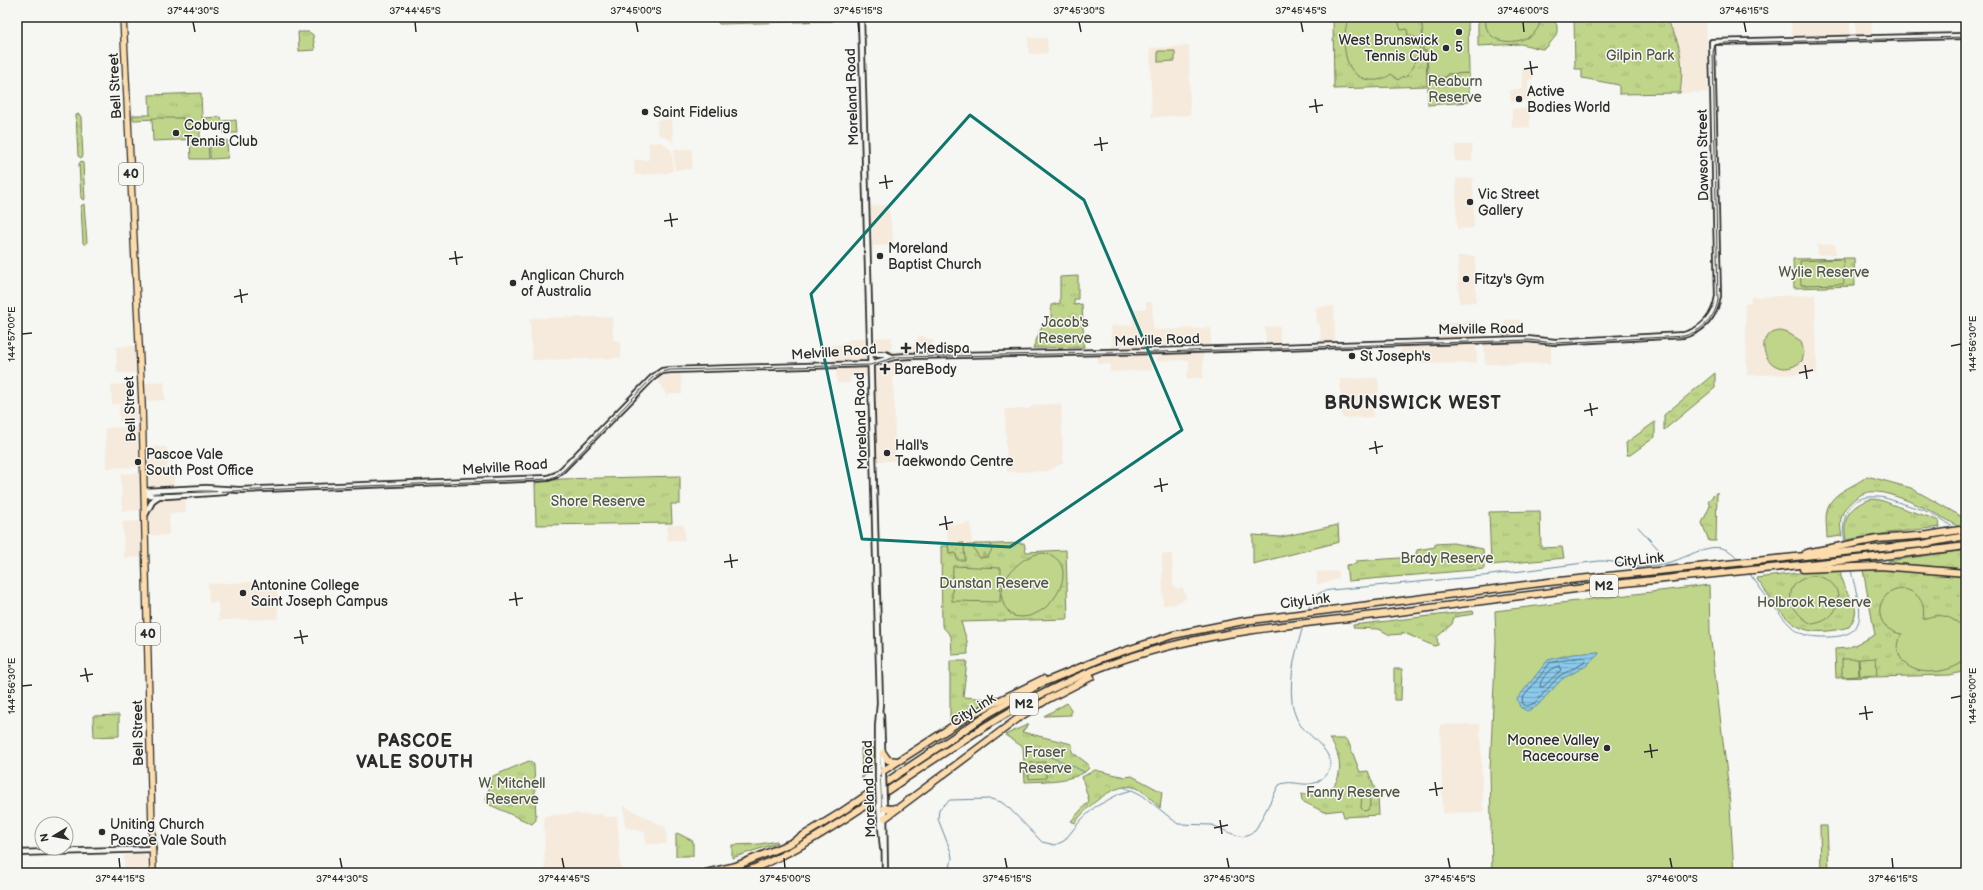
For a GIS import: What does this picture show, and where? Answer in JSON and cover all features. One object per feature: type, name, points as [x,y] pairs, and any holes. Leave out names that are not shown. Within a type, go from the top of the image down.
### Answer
[{"type":"highway","name":"Bell Street","points":[[123,17],[141,377],[153,873]]},
{"type":"highway","points":[[1835,549],[1854,542],[1948,532],[1966,528]]},
{"type":"highway","name":"CityLink","points":[[706,873],[743,863],[791,843],[840,813],[1000,706],[1061,675],[1103,658],[1173,635],[1244,621],[1316,611],[1549,582],[1734,562],[1779,559],[1835,549],[1856,551],[1922,544],[1966,536]]},
{"type":"highway","name":"CityLink","points":[[742,873],[786,854],[836,826],[983,728],[1034,698],[1112,663],[1134,656],[1208,637],[1299,623],[1754,570],[1859,563],[1966,546]]},
{"type":"highway","points":[[1859,563],[1966,573]]},
{"type":"highway","points":[[885,818],[1020,717],[1066,689],[1134,656]]},
{"type":"highway","points":[[883,772],[897,761],[970,715],[1029,685],[1070,668],[1103,658]]},
{"type":"highway","points":[[883,753],[888,760],[897,761]]},
{"type":"highway","points":[[882,806],[894,809],[901,805]]},
{"type":"main road","name":"Moreland Road","points":[[861,17],[880,704],[883,753],[882,806],[885,873]]},
{"type":"main road","name":"Dawson Street","points":[[1717,299],[1718,276],[1712,42],[1966,36]]},
{"type":"main road","name":"Melville Road","points":[[145,493],[161,496],[239,490],[548,478],[560,472],[652,378],[662,371],[675,369],[870,364],[892,357],[1159,351],[1527,339],[1555,342],[1680,336],[1693,332],[1703,325],[1713,312],[1717,299]]},
{"type":"main road","points":[[870,351],[873,354],[885,354],[892,357]]},
{"type":"main road","name":"Melville Road","points":[[145,493],[206,488],[239,490]]},
{"type":"main road","points":[[145,515],[153,500],[161,496]]},
{"type":"main road","name":"Moreland Road","points":[[880,704],[878,726],[878,799],[882,806],[885,818],[885,873]]},
{"type":"main road","points":[[17,853],[153,849]]},
{"type":"highlighted area","points":[[970,115],[1084,200],[1182,430],[1010,547],[862,539],[811,294]]},
{"type":"shaded area","points":[[1663,17],[1706,17],[1708,92],[1680,93],[1682,80],[1680,50],[1672,26]]},
{"type":"shaded area","points":[[1791,19],[1850,20],[1850,35],[1792,36]]},
{"type":"shaded area","points":[[1871,19],[1872,35],[1856,36],[1856,20]]},
{"type":"shaded area","points":[[1028,38],[1047,38],[1048,53],[1029,54]]},
{"type":"shaded area","points":[[1189,46],[1190,115],[1152,117],[1150,48]]},
{"type":"shaded area","points":[[1522,69],[1533,70],[1533,79],[1528,80],[1528,101],[1511,102],[1510,90],[1522,89]]},
{"type":"shaded area","points":[[1530,108],[1530,127],[1512,128],[1512,109]]},
{"type":"shaded area","points":[[672,119],[673,142],[662,135],[658,135],[657,120]]},
{"type":"shaded area","points":[[661,142],[672,151],[673,170],[668,173],[635,175],[634,160],[649,160],[649,143]]},
{"type":"shaded area","points":[[1455,145],[1472,145],[1472,161],[1455,161]]},
{"type":"shaded area","points":[[674,149],[692,149],[692,169],[675,170]]},
{"type":"shaded area","points":[[1473,178],[1474,228],[1457,229],[1456,179]]},
{"type":"shaded area","points":[[888,205],[894,245],[872,246],[871,206]]},
{"type":"shaded area","points":[[1835,244],[1836,254],[1818,255],[1817,245]]},
{"type":"shaded area","points":[[1458,256],[1475,256],[1476,302],[1459,303]]},
{"type":"shaded area","points":[[1815,295],[1817,374],[1747,375],[1745,304],[1751,303],[1751,297]]},
{"type":"shaded area","points":[[1146,302],[1152,302],[1153,330],[1211,328],[1211,346],[1152,347],[1152,370],[1110,372],[1110,364],[1098,364],[1098,355],[1112,354],[1111,326],[1133,325],[1132,309],[1146,309]]},
{"type":"shaded area","points":[[1334,306],[1335,342],[1321,342],[1320,324],[1317,324],[1316,307]]},
{"type":"shaded area","points":[[612,317],[613,340],[620,341],[621,358],[532,360],[530,318]]},
{"type":"shaded area","points":[[1505,320],[1520,320],[1521,336],[1502,336],[1502,328],[1505,328]]},
{"type":"shaded area","points":[[1466,321],[1476,321],[1477,337],[1440,338],[1440,323],[1466,323]]},
{"type":"shaded area","points":[[1280,326],[1280,343],[1266,344],[1265,327]]},
{"type":"shaded area","points":[[919,335],[934,341],[930,350],[930,357],[913,358],[914,364],[905,364],[905,371],[897,376],[893,376],[896,461],[874,461],[872,376],[850,377],[850,383],[837,383],[836,367],[833,367],[832,345],[844,344],[850,339],[892,337],[891,351],[903,351],[904,342],[915,346]]},
{"type":"shaded area","points":[[1527,343],[1551,346],[1551,363],[1485,364],[1484,344]]},
{"type":"shaded area","points":[[1476,344],[1477,363],[1419,364],[1418,357],[1401,358],[1401,346]]},
{"type":"shaded area","points":[[135,346],[136,373],[117,373],[116,347]]},
{"type":"shaded area","points":[[1203,353],[1203,378],[1187,378],[1187,372],[1189,372],[1189,360],[1157,361],[1157,355]]},
{"type":"shaded area","points":[[681,373],[682,394],[670,394],[667,396],[657,378],[667,374]]},
{"type":"shaded area","points":[[1378,378],[1379,393],[1372,394],[1373,417],[1342,418],[1340,379]]},
{"type":"shaded area","points":[[164,382],[165,400],[146,401],[145,383]]},
{"type":"shaded area","points":[[127,384],[131,386],[136,398],[138,421],[119,422],[119,404],[112,404],[111,385]]},
{"type":"shaded area","points":[[1061,404],[1063,463],[1047,471],[1007,472],[1005,409],[1028,409],[1034,405]]},
{"type":"shaded area","points":[[138,427],[140,467],[107,468],[105,428]]},
{"type":"shaded area","points":[[147,447],[167,447],[168,470],[174,470],[174,486],[152,488],[149,485]]},
{"type":"shaded area","points":[[140,473],[141,510],[122,511],[121,474]]},
{"type":"shaded area","points":[[185,497],[186,513],[169,514],[169,535],[149,535],[148,517],[154,502],[160,498]]},
{"type":"shaded area","points":[[141,521],[142,557],[124,558],[123,522]]},
{"type":"shaded area","points":[[971,523],[972,543],[948,543],[946,525]]},
{"type":"shaded area","points":[[670,525],[684,525],[685,540],[667,540],[667,527]]},
{"type":"shaded area","points":[[1162,554],[1172,554],[1173,584],[1176,589],[1182,587],[1187,598],[1175,604],[1163,605]]},
{"type":"shaded area","points":[[1339,571],[1338,579],[1317,584],[1317,572]]},
{"type":"shaded area","name":"Antonine College Saint Joseph Campus","points":[[277,581],[278,619],[219,620],[218,602],[209,603],[208,584]]},
{"type":"shaded area","points":[[1480,724],[1483,812],[1443,813],[1440,725]]},
{"type":"shaded area","points":[[624,806],[666,828],[667,844],[646,844],[645,832],[625,827]]},
{"type":"shaded area","points":[[579,813],[580,815],[603,814],[604,817],[617,817],[621,873],[545,873],[544,816]]},
{"type":"shaded area","points":[[143,854],[147,858],[148,870],[124,871],[124,855]]},
{"type":"green space","points":[[714,17],[833,17],[833,21],[719,24]]},
{"type":"green space","points":[[778,17],[832,17],[832,21],[778,21]]},
{"type":"green space","points":[[1333,17],[1404,17],[1409,22],[1407,17],[1468,18],[1426,20],[1423,23],[1423,51],[1426,52],[1427,86],[1334,89]]},
{"type":"green space","points":[[1349,17],[1397,17],[1401,30],[1407,29],[1408,37],[1415,37],[1420,48],[1418,56],[1415,56],[1414,66],[1405,78],[1403,76],[1398,80],[1391,74],[1381,79],[1370,80],[1360,77],[1353,72],[1346,55],[1344,45],[1346,25]]},
{"type":"green space","points":[[1478,17],[1551,17],[1557,25],[1557,32],[1546,48],[1542,49],[1521,44],[1478,46]]},
{"type":"green space","points":[[1486,17],[1539,17],[1538,27],[1533,34],[1524,39],[1502,41],[1493,37],[1487,29]]},
{"type":"green space","name":"Gilpin Park","points":[[1574,17],[1663,17],[1678,43],[1682,73],[1680,93],[1619,94],[1619,85],[1582,78],[1582,69],[1575,69]]},
{"type":"green space","name":"West Brunswick Tennis Club","points":[[1468,18],[1469,73],[1447,74],[1447,77],[1428,77],[1427,51],[1423,51],[1422,23],[1426,20]]},
{"type":"green space","points":[[298,32],[309,32],[313,35],[315,50],[299,51]]},
{"type":"green space","points":[[1158,51],[1175,51],[1175,61],[1158,62]]},
{"type":"green space","name":"Reaburn Reserve","points":[[1469,73],[1469,102],[1428,105],[1428,77],[1446,77],[1446,74]]},
{"type":"green space","points":[[201,93],[202,118],[221,117],[222,121],[236,120],[237,133],[224,133],[224,124],[200,126],[199,124],[184,124],[183,118],[133,120],[133,115],[150,115],[149,95]]},
{"type":"green space","points":[[79,114],[81,117],[83,156],[81,158],[78,156],[76,115]]},
{"type":"green space","name":"Coburg Tennis Club","points":[[152,118],[183,118],[184,124],[200,124],[200,139],[153,141]]},
{"type":"green space","points":[[227,140],[228,158],[210,159],[210,141]]},
{"type":"green space","points":[[208,141],[209,159],[191,159],[190,142]]},
{"type":"green space","points":[[81,161],[83,163],[85,199],[83,200],[81,198],[79,164]]},
{"type":"green space","points":[[84,204],[87,242],[85,245],[83,243],[81,206]]},
{"type":"green space","name":"Wylie Reserve","points":[[1854,258],[1855,286],[1794,288],[1793,259]]},
{"type":"green space","name":"Wylie Reserve","points":[[1843,259],[1844,284],[1801,285],[1800,261]]},
{"type":"green space","name":"Jacob's Reserve","points":[[1078,276],[1078,299],[1074,299],[1074,305],[1082,304],[1084,347],[1033,348],[1042,326],[1051,318],[1051,305],[1060,303],[1060,277]]},
{"type":"green space","points":[[1781,331],[1788,333],[1801,341],[1804,353],[1802,361],[1790,367],[1780,368],[1772,363],[1766,356],[1764,348],[1765,340],[1771,334]]},
{"type":"green space","points":[[1715,373],[1715,388],[1664,430],[1664,415]]},
{"type":"green space","points":[[1655,422],[1655,437],[1630,455],[1627,455],[1626,443]]},
{"type":"green space","name":"Shore Reserve","points":[[680,476],[680,504],[671,504],[672,523],[536,525],[535,483],[561,479]]},
{"type":"green space","points":[[1867,476],[1911,488],[1966,519],[1966,526],[1959,527],[1928,510],[1902,499],[1878,492],[1869,492],[1856,498],[1844,510],[1841,518],[1842,536],[1827,538],[1826,516],[1830,504],[1834,498],[1844,490]]},
{"type":"green space","points":[[1717,492],[1716,541],[1709,541],[1702,523],[1710,506],[1708,501]]},
{"type":"green space","points":[[1871,499],[1884,501],[1939,521],[1940,527],[1846,540],[1846,519],[1852,509],[1857,505]]},
{"type":"green space","points":[[1540,511],[1541,548],[1562,547],[1564,558],[1491,565],[1489,512]]},
{"type":"green space","points":[[1338,525],[1339,542],[1253,564],[1253,535],[1281,537]]},
{"type":"green space","points":[[964,543],[965,560],[957,560],[956,553],[949,554],[948,544]]},
{"type":"green space","name":"Dunstan Reserve","points":[[1024,543],[1026,552],[1066,550],[1068,619],[961,622],[967,641],[968,654],[952,655],[951,636],[942,626],[941,546]]},
{"type":"green space","name":"Brady Reserve","points":[[1453,543],[1483,549],[1484,569],[1348,581],[1346,565],[1356,564],[1356,561],[1415,557],[1417,550],[1435,547],[1435,544]]},
{"type":"green space","points":[[974,544],[991,544],[992,549],[988,557],[980,558],[973,548]]},
{"type":"green space","points":[[1966,550],[1966,569],[1888,563],[1888,561]]},
{"type":"green space","points":[[1043,553],[1056,558],[1062,567],[1063,578],[1059,590],[1051,602],[1041,611],[1028,616],[1014,616],[1005,608],[1002,598],[1003,588],[1007,578],[1022,561],[1032,555]]},
{"type":"green space","points":[[953,566],[1001,568],[1000,602],[952,601]]},
{"type":"green space","name":"Holbrook Reserve","points":[[1840,568],[1842,582],[1854,605],[1855,615],[1849,627],[1830,631],[1803,629],[1793,623],[1775,605],[1756,578]]},
{"type":"green space","points":[[1900,569],[1966,577],[1966,671],[1950,675],[1836,678],[1835,649],[1848,648],[1875,635],[1863,570]]},
{"type":"green space","points":[[1811,576],[1823,578],[1831,583],[1836,590],[1838,598],[1837,607],[1832,615],[1823,621],[1812,624],[1798,613],[1793,606],[1791,598],[1791,592],[1794,585]]},
{"type":"green space","name":"Moonee Valley Racecourse","points":[[1709,585],[1710,633],[1729,791],[1734,873],[1492,873],[1490,769],[1496,642],[1495,611]]},
{"type":"green space","points":[[1904,589],[1914,593],[1920,600],[1924,614],[1923,619],[1934,616],[1944,616],[1953,619],[1962,626],[1966,625],[1963,627],[1966,630],[1966,659],[1950,669],[1929,672],[1909,667],[1902,660],[1897,647],[1898,640],[1902,634],[1892,631],[1885,625],[1881,618],[1880,610],[1886,595],[1894,591]]},
{"type":"green space","points":[[1473,611],[1474,614],[1454,617],[1452,624],[1437,637],[1438,645],[1434,646],[1402,632],[1402,634],[1390,635],[1379,629],[1354,628],[1353,625]]},
{"type":"green space","points":[[1876,658],[1877,675],[1860,676],[1859,659]]},
{"type":"green space","points":[[1842,659],[1858,659],[1859,676],[1842,677]]},
{"type":"green space","points":[[950,661],[967,661],[963,697],[991,699],[950,725]]},
{"type":"green space","points":[[1394,669],[1402,669],[1401,700],[1394,700]]},
{"type":"green space","points":[[1067,703],[1071,710],[1071,715],[1044,716]]},
{"type":"green space","points":[[119,715],[119,736],[94,737],[93,716]]},
{"type":"green space","name":"Fraser Reserve","points":[[1029,724],[1022,732],[1072,744],[1072,752],[1088,764],[1089,768],[1084,773],[1077,776],[1059,780],[1025,782],[1023,747],[1005,735]]},
{"type":"green space","name":"Fanny Reserve","points":[[1329,739],[1345,739],[1348,741],[1360,772],[1368,771],[1378,797],[1379,815],[1344,817],[1342,810],[1324,812],[1302,801],[1301,794],[1320,794],[1334,785],[1338,778],[1340,770],[1337,753]]},
{"type":"green space","points":[[861,748],[874,748],[874,764],[862,779]]},
{"type":"green space","name":"W. Mitchell Reserve","points":[[529,761],[534,765],[536,820],[532,824],[488,804],[486,799],[493,776]]},
{"type":"green space","points":[[1045,762],[1046,778],[1029,779],[1028,763]]},
{"type":"green space","points":[[1095,770],[1125,777],[1132,776],[1162,792],[1160,808],[1139,789],[1122,787],[1103,796],[1095,802],[1080,816],[1075,823],[1071,821],[1089,801],[1082,777]]},
{"type":"green space","points":[[1365,789],[1369,792],[1370,805],[1368,810],[1364,811],[1361,808],[1362,790]]},
{"type":"green space","points":[[1820,826],[1827,826],[1829,871],[1821,871]]},
{"type":"green space","points":[[677,833],[693,841],[693,856],[676,856]]},
{"type":"green space","points":[[777,841],[777,843],[732,858],[732,845],[759,844]]},
{"type":"water","points":[[1598,652],[1599,654],[1586,666],[1562,679],[1537,706],[1527,711],[1520,707],[1517,699],[1548,660],[1572,654]]},
{"type":"waterway","points":[[1845,543],[1844,525],[1848,510],[1852,504],[1867,497],[1884,498],[1925,511],[1954,528]]},
{"type":"waterway","points":[[1638,527],[1662,553]]},
{"type":"waterway","points":[[1308,610],[1311,602],[1319,593],[1331,590],[1483,576],[1599,561],[1645,567],[1674,561],[1708,548],[1716,547],[1724,548],[1738,559]]},
{"type":"waterway","points":[[1749,573],[1775,608],[1793,628],[1805,635],[1827,637],[1842,635],[1852,631],[1858,624],[1860,615],[1859,605],[1851,570]]},
{"type":"waterway","points":[[1305,621],[1307,615]]},
{"type":"waterway","points":[[949,873],[952,858],[951,852],[938,819],[939,809],[950,800],[991,799],[1001,802],[1009,808],[1042,842],[1055,845],[1064,841],[1081,820],[1095,807],[1119,794],[1132,790],[1142,795],[1178,824],[1212,825],[1243,837],[1255,831],[1279,785],[1284,783],[1315,783],[1327,773],[1330,766],[1326,752],[1302,727],[1295,715],[1292,704],[1292,672],[1303,626]]},
{"type":"waterway","points":[[1040,753],[1071,765],[1084,772]]},
{"type":"waterway","points":[[1124,787],[1130,790]]},
{"type":"tram line","points":[[153,494],[548,479],[556,476],[564,470],[652,378],[662,372],[670,370],[870,365],[896,357],[1160,352],[1529,340],[1555,343],[1684,336],[1691,334],[1707,323],[1714,313],[1718,300],[1713,52],[1715,45],[1722,43],[1966,37]]},
{"type":"place","name":"5","points":[[1459,32]]},
{"type":"place","name":"West Brunswick Tennis Club","points":[[1446,48]]},
{"type":"place","name":"Active Bodies World","points":[[1519,99]]},
{"type":"place","name":"Saint Fidelius","points":[[645,112]]},
{"type":"place","name":"Coburg Tennis Club","points":[[176,133]]},
{"type":"place","name":"Vic Street Gallery","points":[[1470,202]]},
{"type":"place","name":"Moreland Baptist Church","points":[[880,256]]},
{"type":"place","name":"Fitzy's Gym","points":[[1466,279]]},
{"type":"place","name":"Anglican Church of Australia","points":[[513,283]]},
{"type":"place","name":"Medispa","points":[[906,348]]},
{"type":"place","name":"St Joseph's","points":[[1352,356]]},
{"type":"place","name":"BareBody","points":[[885,369]]},
{"type":"place","name":"Hall's Taekwondo Centre","points":[[887,453]]},
{"type":"place","name":"Pascoe Vale South Post Office","points":[[138,462]]},
{"type":"place","name":"Antonine College Saint Joseph Campus","points":[[243,593]]},
{"type":"place","name":"Moonee Valley Racecourse","points":[[1607,748]]},
{"type":"place","name":"Uniting Church Pascoe Vale South","points":[[102,832]]},
{"type":"district","name":"BRUNSWICK WEST","points":[[1413,403]]},
{"type":"district","name":"PASCOE VALE SOUTH","points":[[415,751]]}]
